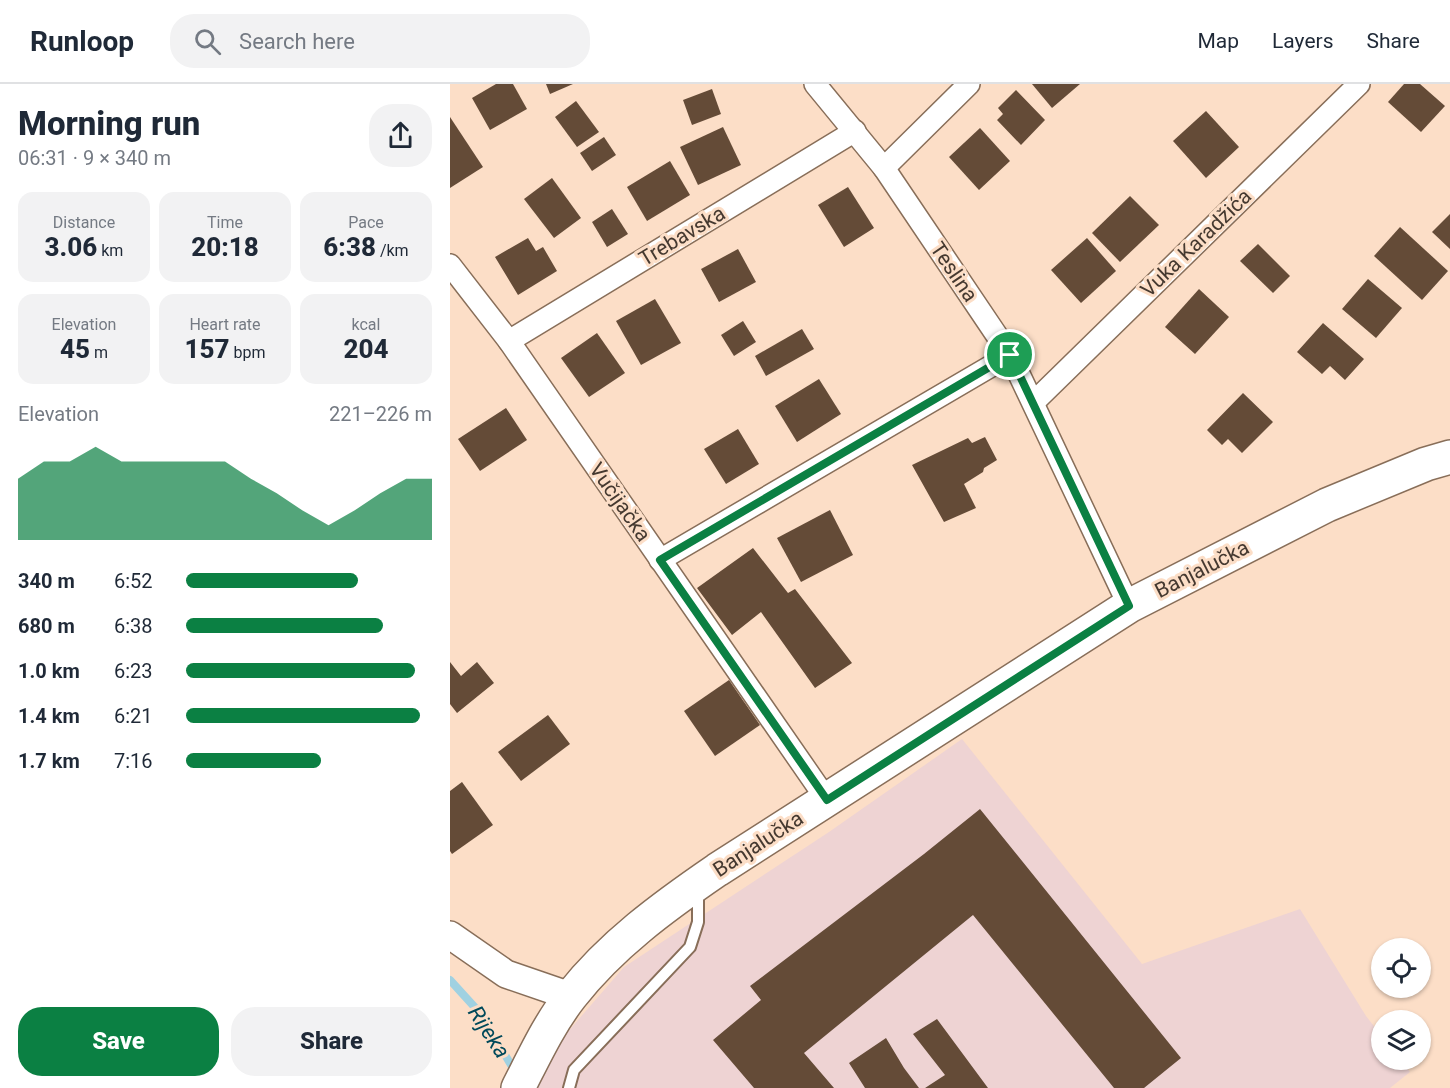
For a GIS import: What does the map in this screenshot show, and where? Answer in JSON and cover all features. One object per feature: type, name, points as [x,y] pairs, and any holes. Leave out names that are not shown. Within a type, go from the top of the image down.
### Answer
[{"type":"main road","name":"Banjalučka","points":[[518,1088],[544,1036],[570,996],[619,944],[660,909],[698,883],[1129,606],[1327,505],[1426,464],[1450,457]]},
{"type":"street","name":"Teslina","points":[[815,84],[884,168],[1010,355],[1129,606]]},
{"type":"street","points":[[884,168],[969,84]]},
{"type":"street","name":"Vuka Karadžića","points":[[1034,402],[1359,84]]},
{"type":"street","name":"Trebavska","points":[[509,341],[855,131]]},
{"type":"street","name":"Vučijačka","points":[[450,265],[509,341],[827,800]]},
{"type":"street","points":[[660,560],[1010,355]]},
{"type":"street","points":[[450,935],[506,975],[570,996]]},
{"type":"lane","points":[[569,1088],[574,1070],[690,946],[698,922],[698,883]]},
{"type":"shaded area","points":[[962,739],[1142,964],[1300,909],[1371,1022],[1371,1070],[1408,1070],[1410,1072],[1390,1088],[533,1088],[552,1050],[624,967],[829,832]]},
{"type":"building","points":[[496,84],[513,84],[527,109],[490,130],[472,98]]},
{"type":"building","points":[[546,84],[573,84],[550,94]]},
{"type":"building","points":[[1032,84],[1080,84],[1052,108]]},
{"type":"building","points":[[1404,84],[1420,84],[1445,106],[1421,132],[1388,102]]},
{"type":"building","points":[[712,89],[721,114],[692,125],[683,100]]},
{"type":"building","points":[[1016,90],[1045,120],[1021,145],[997,120],[1003,114],[998,108]]},
{"type":"building","points":[[576,101],[599,132],[577,147],[555,117]]},
{"type":"building","points":[[1206,111],[1239,147],[1206,178],[1173,141]]},
{"type":"building","points":[[450,117],[483,167],[450,188]]},
{"type":"building","points":[[723,127],[741,165],[698,185],[680,147]]},
{"type":"building","points":[[980,128],[1010,161],[979,190],[949,157]]},
{"type":"building","points":[[604,137],[616,155],[592,171],[580,153]]},
{"type":"building","points":[[670,161],[690,195],[647,221],[627,187]]},
{"type":"building","points":[[552,178],[581,218],[554,238],[524,199]]},
{"type":"building","points":[[848,187],[874,228],[844,247],[818,205]]},
{"type":"building","points":[[1130,196],[1159,225],[1120,262],[1092,233]]},
{"type":"building","points":[[612,209],[628,234],[607,247],[592,222]]},
{"type":"building","points":[[1450,214],[1450,249],[1432,232]]},
{"type":"building","points":[[1400,227],[1448,271],[1422,300],[1374,256]]},
{"type":"building","points":[[528,238],[536,251],[543,247],[557,271],[518,295],[495,257]]},
{"type":"building","points":[[1087,238],[1116,271],[1081,303],[1051,270]]},
{"type":"building","points":[[1258,244],[1290,276],[1273,293],[1240,261]]},
{"type":"building","points":[[738,249],[756,282],[719,302],[701,269]]},
{"type":"building","points":[[1368,279],[1402,308],[1376,338],[1342,309]]},
{"type":"building","points":[[1199,289],[1229,317],[1195,354],[1165,327]]},
{"type":"building","points":[[655,299],[681,343],[641,365],[616,321]]},
{"type":"building","points":[[743,321],[756,342],[734,356],[721,335]]},
{"type":"building","points":[[1323,323],[1364,359],[1345,380],[1330,366],[1322,374],[1297,352]]},
{"type":"building","points":[[802,329],[814,349],[766,376],[755,356]]},
{"type":"building","points":[[597,333],[625,373],[589,397],[561,358]]},
{"type":"building","points":[[819,379],[841,414],[797,442],[775,406]]},
{"type":"building","points":[[1243,393],[1273,422],[1242,453],[1228,439],[1222,445],[1207,430]]},
{"type":"building","points":[[506,408],[527,440],[480,471],[458,439]]},
{"type":"building","points":[[738,429],[759,464],[726,484],[704,449]]},
{"type":"building","points":[[985,437],[997,460],[964,484],[976,508],[944,522],[912,465],[968,438],[972,443]]},
{"type":"building","points":[[830,510],[853,555],[801,582],[777,538]]},
{"type":"building","points":[[753,548],[788,593],[795,589],[852,663],[815,688],[761,612],[732,635],[697,588]]},
{"type":"building","points":[[450,662],[461,676],[477,662],[494,683],[457,713],[450,704]]},
{"type":"building","points":[[729,680],[760,725],[715,756],[684,711]]},
{"type":"building","points":[[548,715],[570,744],[521,781],[498,752]]},
{"type":"building","points":[[462,782],[493,825],[452,854],[450,851],[450,791]]},
{"type":"building","points":[[980,809],[1181,1058],[1144,1088],[1114,1088],[973,915],[804,1053],[834,1088],[754,1088],[713,1040],[761,1000],[750,986]]},
{"type":"building","points":[[937,1019],[988,1088],[925,1088],[945,1075],[913,1034]]},
{"type":"building","points":[[886,1038],[919,1088],[865,1088],[849,1063]]},
{"type":"waterway","name":"Rijeka","points":[[450,980],[480,1013],[517,1075]]},
{"type":"route","points":[[1010,355],[1129,606],[827,800],[660,560],[1010,355]]}]
